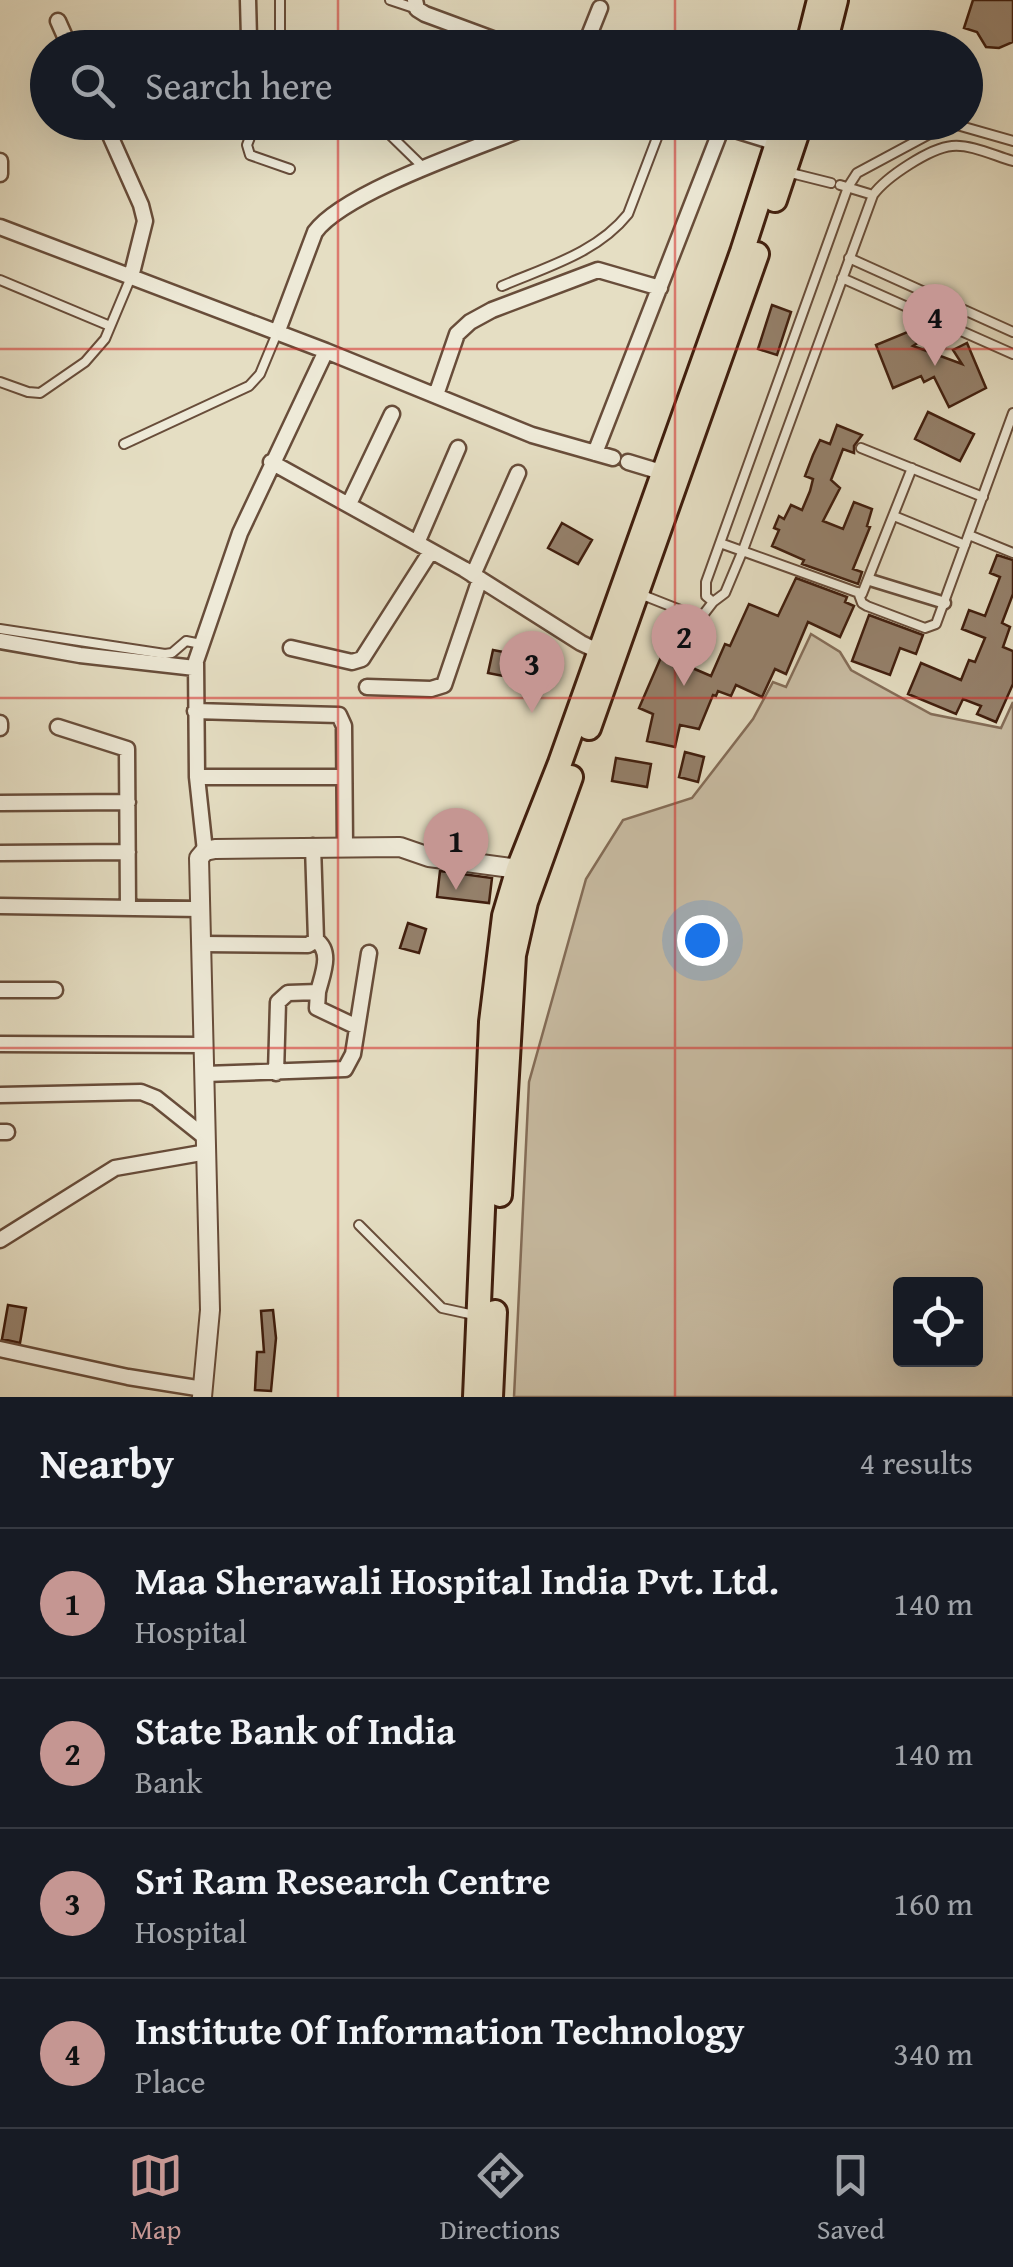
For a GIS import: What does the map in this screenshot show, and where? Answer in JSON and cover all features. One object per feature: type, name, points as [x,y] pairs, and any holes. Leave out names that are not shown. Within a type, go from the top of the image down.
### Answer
[{"type":"main road","points":[[812,30],[819,0]]},
{"type":"main road","points":[[828,30],[836,0]]},
{"type":"main road","points":[[474,1397],[491,1022],[504,916],[518,869],[560,763],[637,593],[778,169],[780,140]]},
{"type":"main road","points":[[491,1397],[514,955],[526,902],[607,655],[661,472],[792,140]]},
{"type":"street","points":[[248,0],[248,30]]},
{"type":"street","points":[[416,4],[476,30]]},
{"type":"street","points":[[591,30],[600,8]]},
{"type":"street","points":[[58,21],[62,30]]},
{"type":"street","points":[[112,140],[144,220],[131,277]]},
{"type":"street","points":[[277,333],[315,232],[324,220],[340,208],[497,140]]},
{"type":"street","points":[[596,452],[660,288],[711,140]]},
{"type":"street","points":[[0,161],[0,174]]},
{"type":"street","points":[[0,227],[532,434],[661,472]]},
{"type":"street","points":[[436,396],[458,334],[492,310],[598,270],[660,288]]},
{"type":"street","points":[[0,1349],[203,1393],[210,1310],[198,868],[205,851],[197,777],[196,668],[240,533],[326,351]]},
{"type":"street","points":[[348,504],[392,414]]},
{"type":"street","points":[[290,648],[352,662],[362,658],[424,547],[458,448]]},
{"type":"street","points":[[271,462],[607,655]]},
{"type":"street","points":[[367,687],[431,689],[444,684],[477,577],[518,472]]},
{"type":"street","points":[[870,580],[944,604]]},
{"type":"street","points":[[0,641],[196,668]]},
{"type":"street","points":[[196,711],[340,715],[344,726],[345,846]]},
{"type":"street","points":[[58,728],[128,749],[128,908]]},
{"type":"street","points":[[197,777],[344,777]]},
{"type":"street","points":[[0,803],[128,802]]},
{"type":"street","points":[[314,846],[316,940]]},
{"type":"street","points":[[205,851],[400,847],[429,857],[518,869]]},
{"type":"street","points":[[0,853],[128,852]]},
{"type":"street","points":[[0,906],[201,909]]},
{"type":"street","points":[[202,944],[308,945],[316,940]]},
{"type":"street","points":[[316,940],[326,954],[318,1008],[358,1027]]},
{"type":"street","points":[[205,1074],[345,1070],[353,1054],[369,953]]},
{"type":"street","points":[[0,990],[54,990]]},
{"type":"street","points":[[276,1073],[280,998],[318,992]]},
{"type":"street","points":[[0,1044],[204,1046]]},
{"type":"street","points":[[0,1095],[141,1092],[156,1098],[206,1145]]},
{"type":"street","points":[[0,1240],[115,1168],[206,1145]]},
{"type":"lane","points":[[280,0],[280,30]]},
{"type":"lane","points":[[390,0],[416,4]]},
{"type":"lane","points":[[983,132],[1013,141]]},
{"type":"lane","points":[[250,140],[250,155],[290,169]]},
{"type":"lane","points":[[395,140],[425,170]]},
{"type":"lane","points":[[502,286],[586,250],[618,226],[628,214],[656,140]]},
{"type":"lane","points":[[712,602],[705,589],[822,259],[839,185],[912,140]]},
{"type":"lane","points":[[695,615],[704,615],[712,602],[725,593],[873,195],[886,180],[938,149],[951,146],[1013,161]]},
{"type":"lane","points":[[778,169],[873,195]]},
{"type":"lane","points":[[822,259],[848,263],[1013,332]]},
{"type":"lane","points":[[0,396],[4,383],[40,393],[96,352],[131,277]]},
{"type":"lane","points":[[842,278],[1013,354]]},
{"type":"lane","points":[[0,280],[110,326]]},
{"type":"lane","points":[[124,444],[249,386],[260,374],[277,333]]},
{"type":"lane","points":[[858,592],[862,604],[930,629],[936,624],[1013,414]]},
{"type":"lane","points":[[861,448],[983,497]]},
{"type":"lane","points":[[720,543],[858,592],[865,591],[912,468]]},
{"type":"lane","points":[[894,516],[1013,553]]},
{"type":"lane","points":[[637,593],[683,611]]},
{"type":"lane","points":[[0,629],[165,654],[186,641],[201,644]]},
{"type":"lane","points":[[359,1225],[442,1308],[479,1315]]},
{"type":"shaded area","points":[[811,634],[840,652],[851,670],[931,714],[1001,728],[1013,702],[1013,1397],[514,1397],[529,1082],[586,879],[623,820],[692,798],[753,719],[773,682],[786,687]]},
{"type":"building","points":[[973,0],[1013,0],[1013,42],[999,48],[986,47],[983,30],[964,28]]},
{"type":"building","points":[[772,305],[791,312],[777,355],[758,349]]},
{"type":"building","points":[[922,326],[927,337],[913,346],[962,364],[953,350],[967,343],[986,388],[949,407],[934,377],[924,382],[921,376],[893,388],[876,345]]},
{"type":"building","points":[[928,412],[974,434],[960,461],[915,439]]},
{"type":"building","points":[[837,425],[862,435],[854,453],[843,449],[831,480],[840,488],[823,521],[843,529],[854,502],[872,509],[867,526],[870,527],[853,569],[862,572],[858,584],[802,564],[804,560],[772,546],[779,530],[774,528],[779,516],[784,519],[791,505],[802,510],[813,479],[805,476],[813,455],[820,440],[830,444]]},
{"type":"building","points":[[562,523],[592,540],[578,564],[548,548]]},
{"type":"building","points":[[997,555],[1013,560],[1013,594],[1002,623],[1010,627],[1003,647],[1013,651],[1013,684],[996,722],[977,714],[981,706],[963,699],[956,714],[908,694],[921,663],[961,680],[969,660],[975,662],[985,638],[962,629],[969,610],[985,616],[1000,577],[990,573]]},
{"type":"building","points":[[796,578],[847,597],[845,602],[854,606],[840,637],[808,622],[786,674],[775,669],[762,697],[736,685],[731,696],[718,691],[699,729],[680,725],[675,747],[647,741],[653,714],[639,708],[662,655],[711,676],[749,604],[778,616]]},
{"type":"building","points":[[869,615],[923,635],[916,654],[900,648],[890,675],[852,661]]},
{"type":"building","points":[[493,650],[549,661],[544,684],[488,673]]},
{"type":"building","points":[[685,752],[704,757],[698,782],[679,777]]},
{"type":"building","points":[[616,758],[651,764],[647,787],[612,781]]},
{"type":"building","points":[[440,871],[492,878],[489,903],[437,897]]},
{"type":"building","points":[[408,923],[426,929],[419,953],[400,948]]},
{"type":"building","points":[[8,1305],[26,1308],[20,1343],[2,1339]]},
{"type":"building","points":[[273,1310],[276,1338],[271,1391],[255,1390],[257,1352],[264,1352],[261,1311]]},
{"type":"place","name":"Institute Of Information Technology","points":[[935,366]]},
{"type":"place","name":"State Bank of India","points":[[684,686]]},
{"type":"place","name":"Sri Ram Research Centre","points":[[532,713]]},
{"type":"place","name":"Maa Sherawali Hospital India Pvt. Ltd.","points":[[456,890]]}]
